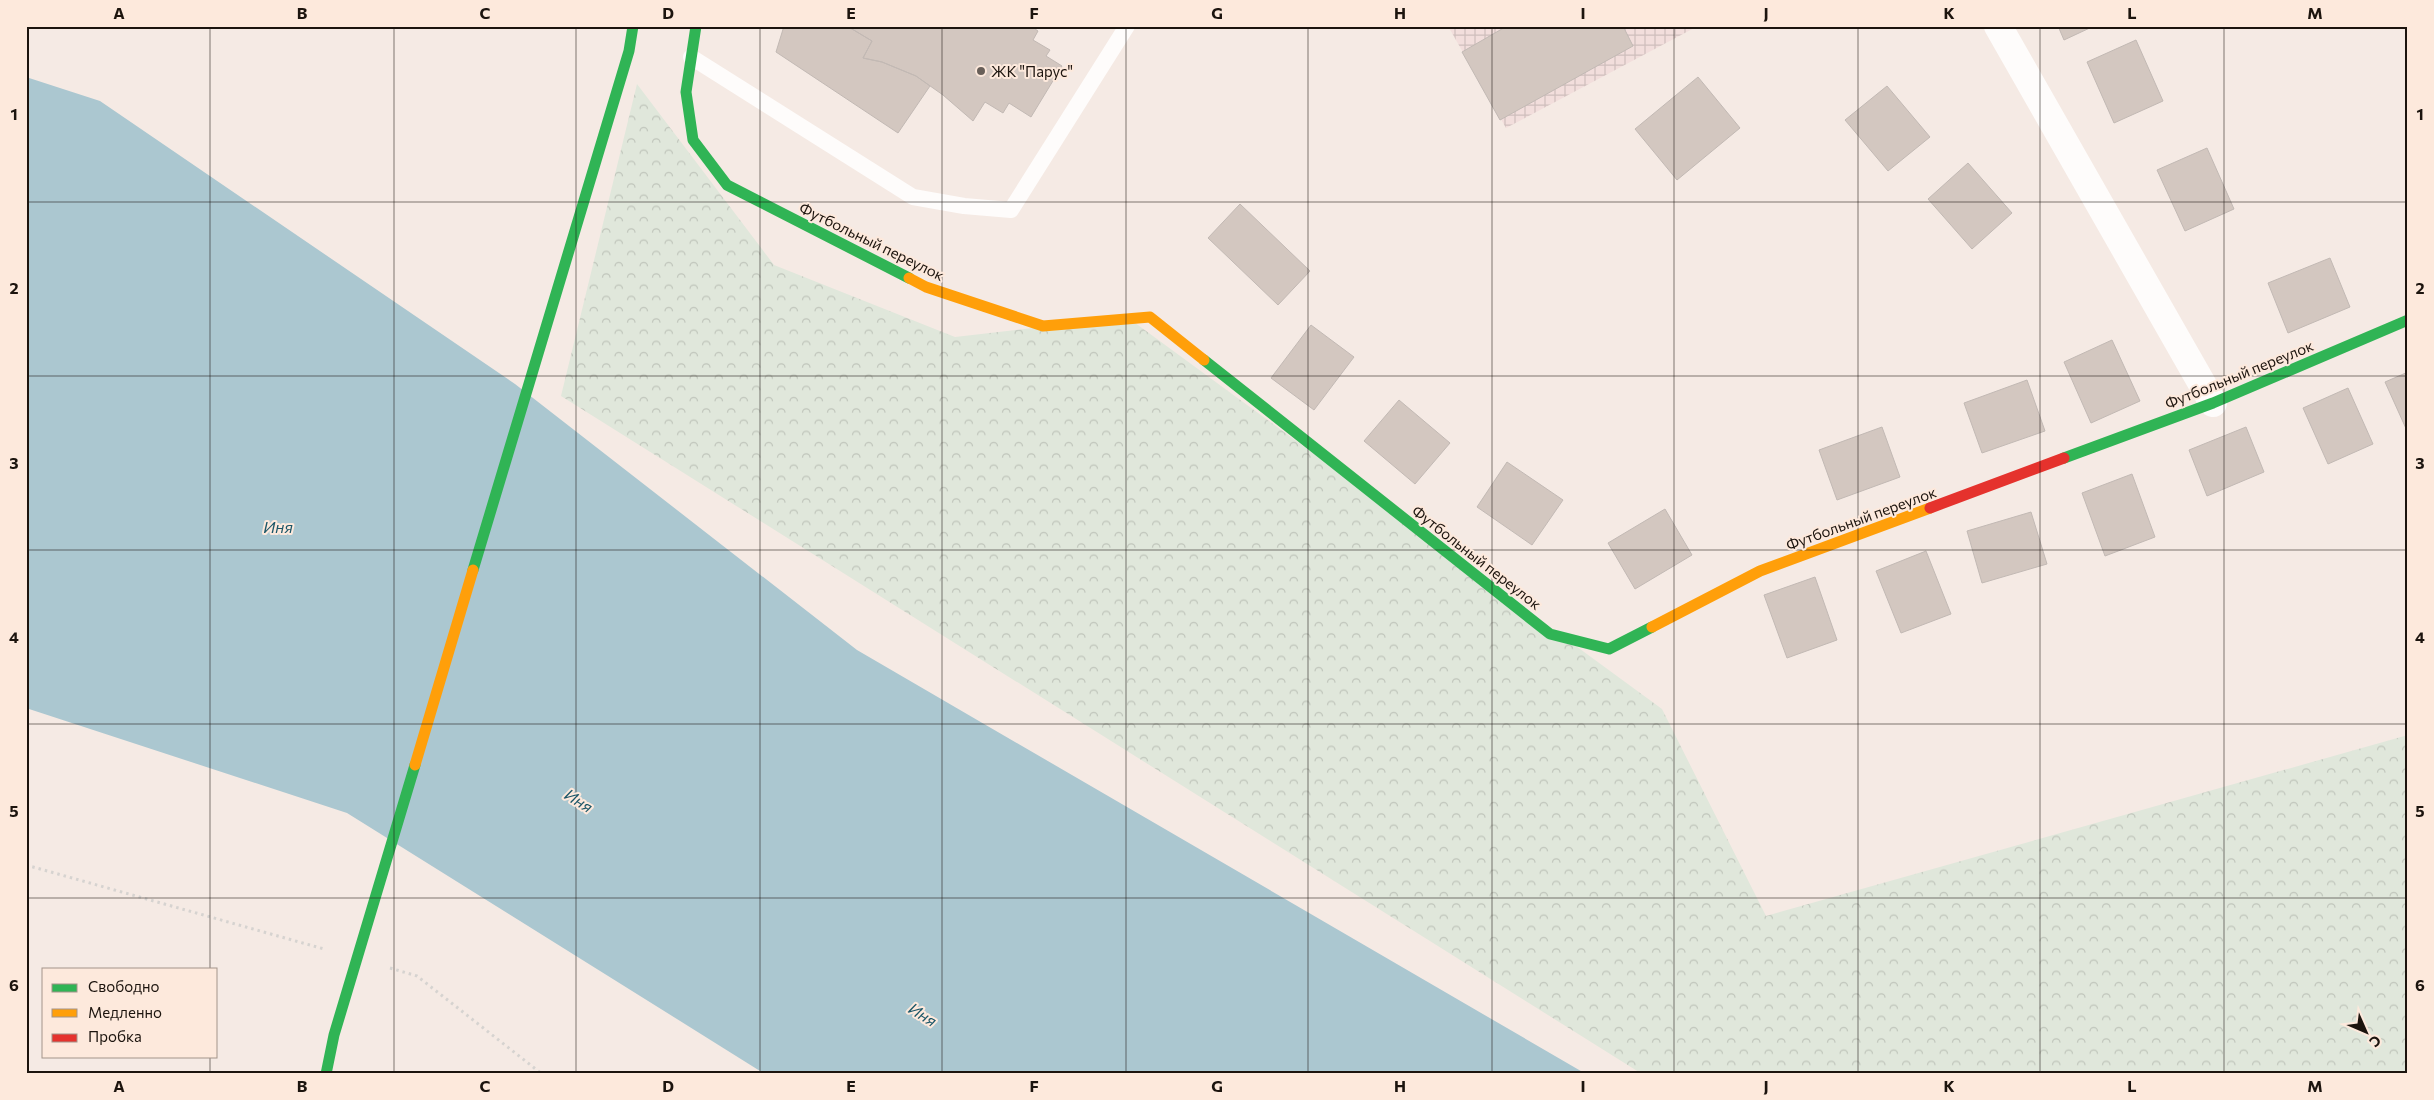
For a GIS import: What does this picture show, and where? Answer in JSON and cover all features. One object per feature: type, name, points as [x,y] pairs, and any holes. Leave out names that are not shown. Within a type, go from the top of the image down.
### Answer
[{"type":"street","points":[[326,1074],[334,1035],[629,51],[633,26]]},
{"type":"street","name":"Футбольный переулок","points":[[696,26],[686,92],[692,140],[727,184],[926,287],[1043,326],[1150,316],[1550,634],[1609,649],[1760,571],[2213,403],[2408,320]]},
{"type":"street","points":[[1998,26],[2213,403]]},
{"type":"lane","points":[[691,57],[913,197],[964,206],[1011,210],[1126,26]]},
{"type":"path","points":[[26,865],[332,952]]},
{"type":"path","points":[[389,968],[417,976],[542,1074]]},
{"type":"shaded area","points":[[1448,26],[1698,26],[1506,128]]},
{"type":"green space","points":[[637,84],[774,265],[955,337],[1127,317],[1662,709],[1766,916],[2408,735],[2408,1074],[1642,1074],[561,396]]},
{"type":"water","name":"Иня","points":[[26,77],[100,101],[515,384],[857,650],[1586,1074],[765,1074],[347,813],[26,708]]},
{"type":"building","points":[[784,26],[847,26],[872,41],[863,58],[882,62],[916,76],[930,86],[898,133],[776,52]]},
{"type":"building","name":"ЖК \"Парус\"","points":[[847,26],[1031,26],[1038,31],[1033,40],[1050,50],[1046,56],[1062,66],[1031,117],[1009,103],[1003,113],[985,102],[973,121],[943,95],[916,76],[882,62],[863,58],[872,41]]},
{"type":"building","points":[[1507,26],[1623,26],[1633,46],[1500,120],[1462,52]]},
{"type":"building","points":[[2058,26],[2094,26],[2064,40]]},
{"type":"building","points":[[2136,40],[2163,101],[2114,123],[2087,62]]},
{"type":"building","points":[[1698,77],[1740,128],[1677,180],[1635,129]]},
{"type":"building","points":[[1887,86],[1930,137],[1888,171],[1845,120]]},
{"type":"building","points":[[2207,148],[2234,209],[2185,231],[2157,170]]},
{"type":"building","points":[[1968,163],[2012,213],[1972,249],[1928,199]]},
{"type":"building","points":[[1240,204],[1310,271],[1278,305],[1208,238]]},
{"type":"building","points":[[2330,258],[2350,307],[2288,333],[2268,283]]},
{"type":"building","points":[[1311,325],[1354,357],[1314,410],[1271,378]]},
{"type":"building","points":[[2112,340],[2140,401],[2091,423],[2064,362]]},
{"type":"building","points":[[2408,372],[2408,433],[2385,382]]},
{"type":"building","points":[[2027,380],[2045,431],[1982,453],[1964,403]]},
{"type":"building","points":[[2348,388],[2373,444],[2328,464],[2303,408]]},
{"type":"building","points":[[1399,400],[1450,443],[1415,484],[1364,441]]},
{"type":"building","points":[[1882,427],[1900,477],[1837,500],[1819,450]]},
{"type":"building","points":[[2246,427],[2264,472],[2207,496],[2189,450]]},
{"type":"building","points":[[1507,462],[1563,500],[1532,545],[1477,507]]},
{"type":"building","points":[[2132,474],[2155,537],[2105,556],[2082,493]]},
{"type":"building","points":[[1665,509],[1692,555],[1635,589],[1608,543]]},
{"type":"building","points":[[2031,512],[2047,564],[1982,583],[1967,531]]},
{"type":"building","points":[[1926,551],[1951,614],[1901,633],[1876,571]]},
{"type":"building","points":[[1815,577],[1837,640],[1787,658],[1764,595]]},
{"type":"traffic: fast","points":[[473,570],[629,51],[633,26]]},
{"type":"traffic: fast","points":[[696,26],[686,92],[693,140],[727,185],[909,278]]},
{"type":"traffic: fast","points":[[2064,458],[2213,403],[2408,320]]},
{"type":"traffic: fast","points":[[1204,360],[1550,634],[1609,649],[1652,627]]},
{"type":"traffic: fast","points":[[326,1074],[334,1035],[415,765]]},
{"type":"traffic: slow","points":[[909,278],[926,287],[1043,326],[1150,317],[1204,360]]},
{"type":"traffic: slow","points":[[1652,627],[1760,571],[1930,508]]},
{"type":"traffic: slow","points":[[415,765],[473,570]]},
{"type":"traffic: jam","points":[[1930,508],[2064,458]]},
{"type":"place","name":"ЖК \"Парус\"","points":[[981,71]]}]
